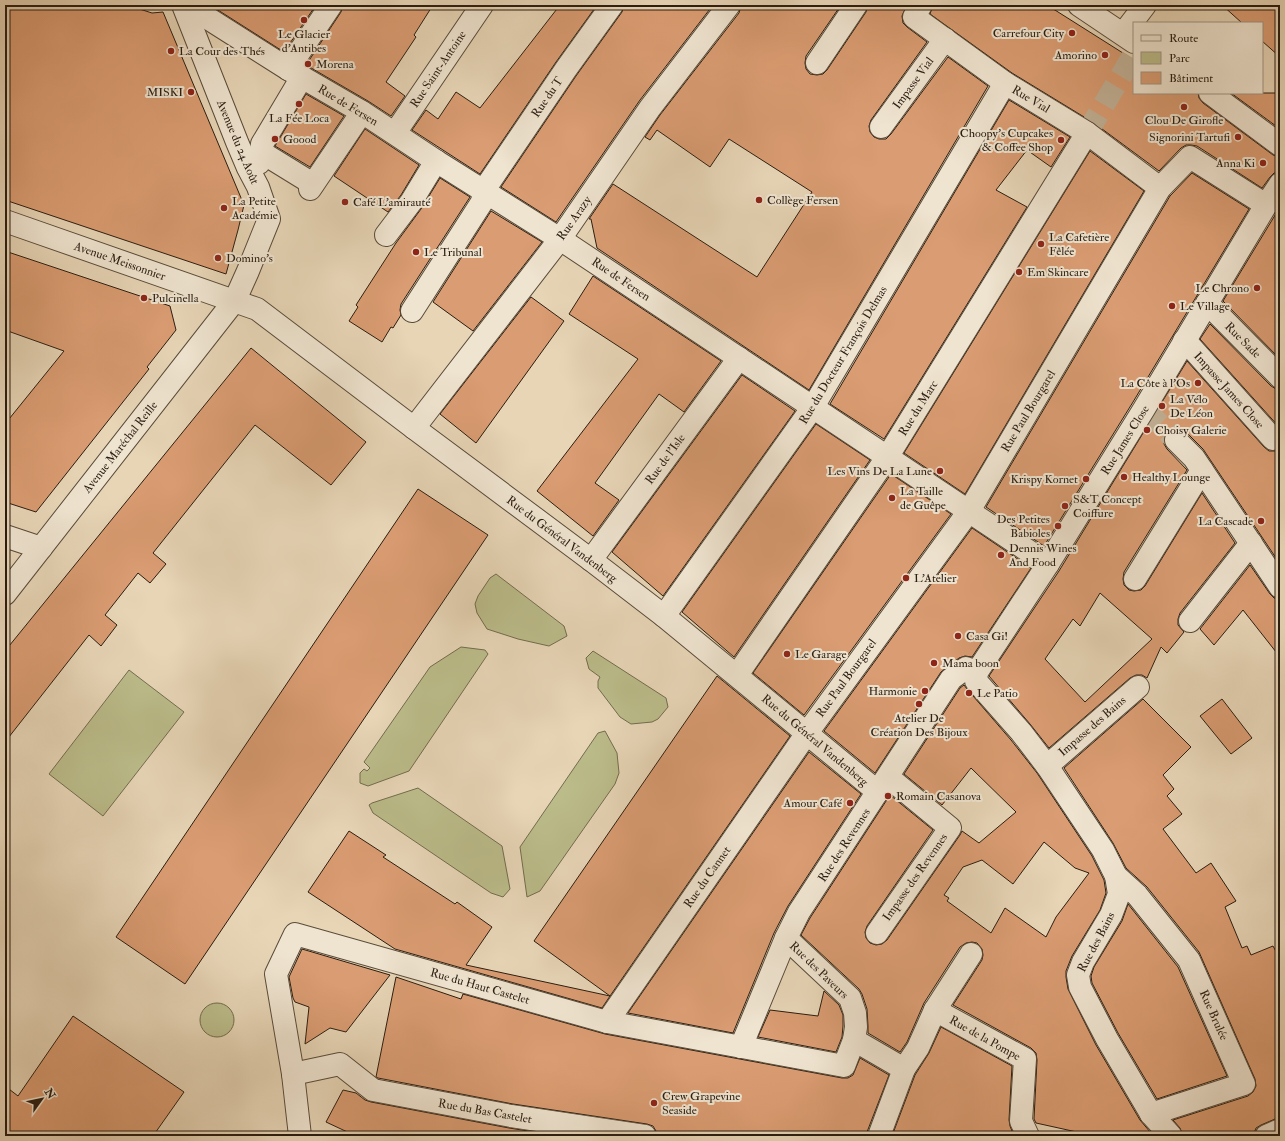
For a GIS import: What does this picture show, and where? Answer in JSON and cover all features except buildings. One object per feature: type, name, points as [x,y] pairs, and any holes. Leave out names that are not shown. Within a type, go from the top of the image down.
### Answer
[{"type":"street","name":"Avenue du 24 Août","points":[[183,5],[240,149],[258,187],[269,218],[235,300]]},
{"type":"street","name":"Rue de Fersen","points":[[187,5],[295,73],[362,112],[436,161],[560,239],[888,456],[1048,564]]},
{"type":"street","points":[[331,5],[295,73],[262,144],[260,157],[312,186],[362,112]]},
{"type":"street","name":"Rue Saint-Antoine","points":[[395,133],[482,5]]},
{"type":"street","name":"Rue du T","points":[[412,311],[482,202],[484,190],[612,5]]},
{"type":"street","name":"Rue Arazy","points":[[414,428],[560,239],[650,108],[729,5]]},
{"type":"street","points":[[817,63],[856,5]]},
{"type":"street","name":"Rue Vial","points":[[921,5],[914,17],[1005,83],[1087,132],[1160,188]]},
{"type":"street","points":[[1079,5],[1128,38],[1133,28]]},
{"type":"street","points":[[1136,22],[1145,5]]},
{"type":"street","name":"Impasse Vial","points":[[881,128],[945,39]]},
{"type":"street","name":"Rue du Docteur François Delmas","points":[[664,616],[814,407],[1005,83]]},
{"type":"street","points":[[1211,94],[1280,146]]},
{"type":"street","name":"Rue du Marc","points":[[737,676],[888,456],[1087,132]]},
{"type":"street","name":"Rue Paul Bourgarel","points":[[807,733],[969,511],[1160,188],[1190,157],[1266,205]]},
{"type":"street","points":[[386,235],[411,202],[436,161]]},
{"type":"street","name":"Rue James Close","points":[[977,672],[1048,564],[1280,184]]},
{"type":"street","name":"Avenue Meissonnier","points":[[5,221],[235,300]]},
{"type":"street","name":"Rue du Général Vandenberg","points":[[235,300],[257,309],[592,560],[664,616],[807,733],[883,785]]},
{"type":"street","name":"Avenue Maréchal Reille","points":[[5,594],[235,300]]},
{"type":"street","name":"Rue Sade","points":[[1207,303],[1280,377]]},
{"type":"street","name":"Impasse James Close","points":[[1184,341],[1273,439]]},
{"type":"street","name":"Rue de l'Isle","points":[[592,560],[739,358]]},
{"type":"street","points":[[1176,440],[1194,458],[1280,587]]},
{"type":"street","points":[[1135,579],[1202,470]]},
{"type":"street","points":[[5,536],[41,548]]},
{"type":"street","points":[[1190,621],[1251,543]]},
{"type":"street","name":"Rue des Revennes","points":[[742,1047],[786,938],[799,912],[951,679],[966,668],[977,672]]},
{"type":"street","name":"Rue des Bains","points":[[977,672],[976,681],[1021,732],[1047,766],[1103,850],[1116,876],[1119,894],[1111,915],[1083,962],[1078,974],[1080,987],[1151,1114],[1171,1136]]},
{"type":"street","name":"Impasse des Bains","points":[[1047,766],[1138,687]]},
{"type":"street","name":"Rue du Cannet","points":[[607,1022],[807,733]]},
{"type":"street","name":"Impasse des Revennes","points":[[877,933],[950,828],[883,785]]},
{"type":"street","name":"Rue Brulée","points":[[1116,876],[1137,895],[1189,960],[1244,1084],[1151,1114]]},
{"type":"street","name":"Rue du Haut Castelet","points":[[300,1136],[293,1074],[276,974],[295,934],[607,1022],[844,1066],[854,1040]]},
{"type":"street","name":"Rue des Paveurs","points":[[786,938],[850,998],[856,1020],[854,1040]]},
{"type":"street","name":"Rue de la Pompe","points":[[904,1069],[918,1048],[935,1010],[971,954]]},
{"type":"street","name":"Rue de la Pompe","points":[[935,1010],[1025,1058],[1021,1122],[1030,1136]]},
{"type":"street","points":[[854,1040],[904,1069],[879,1136]]},
{"type":"street","name":"Rue du Bas Castelet","points":[[293,1074],[340,1064],[373,1090],[511,1116],[631,1135]]},
{"type":"street","points":[[1266,1136],[1280,1130]]},
{"type":"green space","points":[[496,574],[564,626],[567,636],[549,646],[518,639],[487,629],[477,613],[475,604],[478,596],[490,578]]},
{"type":"green space","points":[[461,647],[485,650],[488,654],[409,771],[368,786],[360,783],[360,773],[364,769],[367,771],[370,768],[364,762],[430,667]]},
{"type":"green space","points":[[593,651],[666,698],[668,707],[658,719],[652,722],[631,724],[620,717],[598,688],[598,681],[600,677],[589,669],[586,658]]},
{"type":"green space","points":[[129,670],[184,712],[103,816],[49,774]]},
{"type":"green space","points":[[605,731],[617,753],[619,773],[615,784],[540,891],[527,897],[520,847],[598,733]]},
{"type":"green space","points":[[418,788],[502,846],[510,889],[503,897],[491,893],[373,813],[369,805]]},
{"type":"green space","points":[[217,1003],[229,1008],[234,1020],[229,1032],[217,1037],[205,1032],[200,1020],[205,1008]]},
{"type":"tunnel","points":[[1087,133],[1133,56]]},
{"type":"tunnel","points":[[1144,409],[1176,440]]},
{"type":"place","name":"Le Glacier d'Antibes","points":[[304,20]]},
{"type":"place","name":"Carrefour City","points":[[1072,33]]},
{"type":"place","name":"La Cour des Thés","points":[[171,51]]},
{"type":"place","name":"Amorino","points":[[1105,55]]},
{"type":"place","name":"Morena","points":[[308,64]]},
{"type":"place","name":"MISKI","points":[[191,92]]},
{"type":"place","name":"La Fée Loca","points":[[299,104]]},
{"type":"place","name":"Clou De Girofle","points":[[1184,107]]},
{"type":"place","name":"Signorini Tartufi","points":[[1238,137]]},
{"type":"place","name":"Goood","points":[[275,139]]},
{"type":"place","name":"Choopy’s Cupcakes & Coffee Shop","points":[[1061,140]]},
{"type":"place","name":"Anna Ki","points":[[1263,163]]},
{"type":"place","name":"Collège Fersen","points":[[759,200]]},
{"type":"place","name":"Café L'amirauté","points":[[345,202]]},
{"type":"place","name":"La Petite Académie","points":[[224,208]]},
{"type":"place","name":"La Cafetière Fêlée","points":[[1041,244]]},
{"type":"place","name":"Le Tribunal","points":[[416,252]]},
{"type":"place","name":"Domino's","points":[[218,258]]},
{"type":"place","name":"Em Skincare","points":[[1019,272]]},
{"type":"place","name":"Le Chrono","points":[[1257,288]]},
{"type":"place","name":"Pulcinella","points":[[144,298]]},
{"type":"place","name":"Le Village","points":[[1172,306]]},
{"type":"place","name":"La Côte à l'Os","points":[[1198,383]]},
{"type":"place","name":"La Vélo De Léon","points":[[1162,406]]},
{"type":"place","name":"Choisy Galerie","points":[[1147,430]]},
{"type":"place","name":"Les Vins De La Lune","points":[[940,471]]},
{"type":"place","name":"Healthy Lounge","points":[[1124,477]]},
{"type":"place","name":"Krispy Kornet","points":[[1086,479]]},
{"type":"place","name":"La Taille de Guêpe","points":[[892,498]]},
{"type":"place","name":"S&T Concept Coiffure","points":[[1065,506]]},
{"type":"place","name":"La Cascade","points":[[1261,521]]},
{"type":"place","name":"Des Petites Babioles","points":[[1058,526]]},
{"type":"place","name":"Dennis Wines And Food","points":[[1001,555]]},
{"type":"place","name":"L'Atelier","points":[[906,578]]},
{"type":"place","name":"Casa Gi!","points":[[958,636]]},
{"type":"place","name":"Le Garage","points":[[787,654]]},
{"type":"place","name":"Mama boon","points":[[934,663]]},
{"type":"place","name":"Harmonie","points":[[925,691]]},
{"type":"place","name":"Le Patio","points":[[969,693]]},
{"type":"place","name":"Atelier De Création Des Bijoux","points":[[919,704]]},
{"type":"place","name":"Romain Casanova","points":[[888,796]]},
{"type":"place","name":"Amour Café","points":[[850,803]]},
{"type":"place","name":"Crew Grapevine Seaside","points":[[654,1103]]}]
